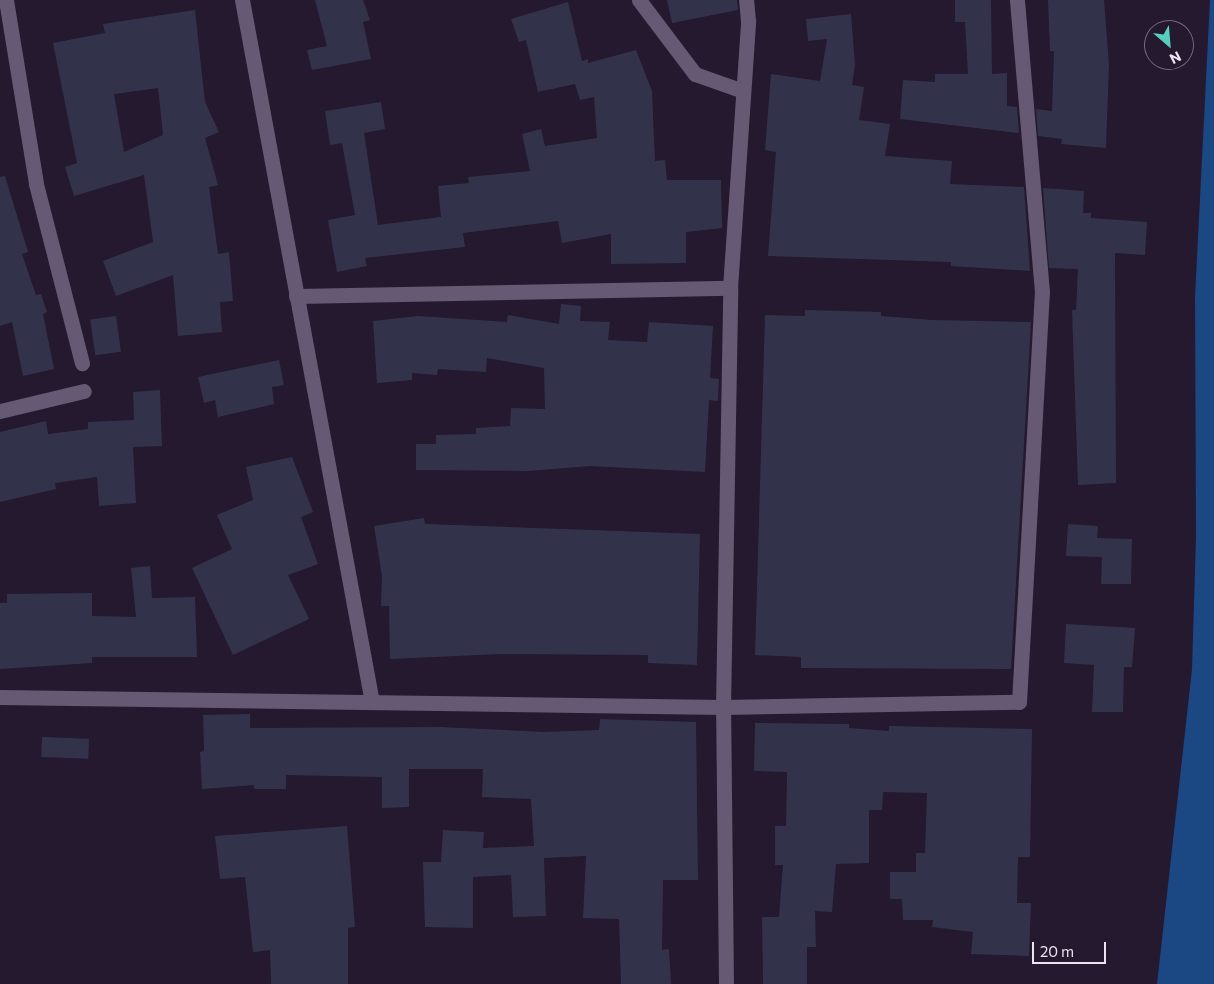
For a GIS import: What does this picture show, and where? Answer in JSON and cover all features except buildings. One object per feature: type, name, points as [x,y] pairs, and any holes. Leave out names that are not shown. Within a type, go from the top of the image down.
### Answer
[{"type":"street","points":[[6,0],[36,184],[82,363]]},
{"type":"street","points":[[242,0],[372,702]]},
{"type":"street","points":[[639,0],[695,74],[743,91]]},
{"type":"street","points":[[726,984],[723,707],[730,288],[743,91],[746,0]]},
{"type":"street","points":[[0,697],[723,707],[1019,702],[1042,292],[1017,0]]},
{"type":"street","points":[[296,296],[730,288]]},
{"type":"street","points":[[0,411],[84,391]]},
{"type":"water","points":[[1210,0],[1214,0],[1214,984],[1157,984],[1192,669],[1196,536],[1195,297]]}]
